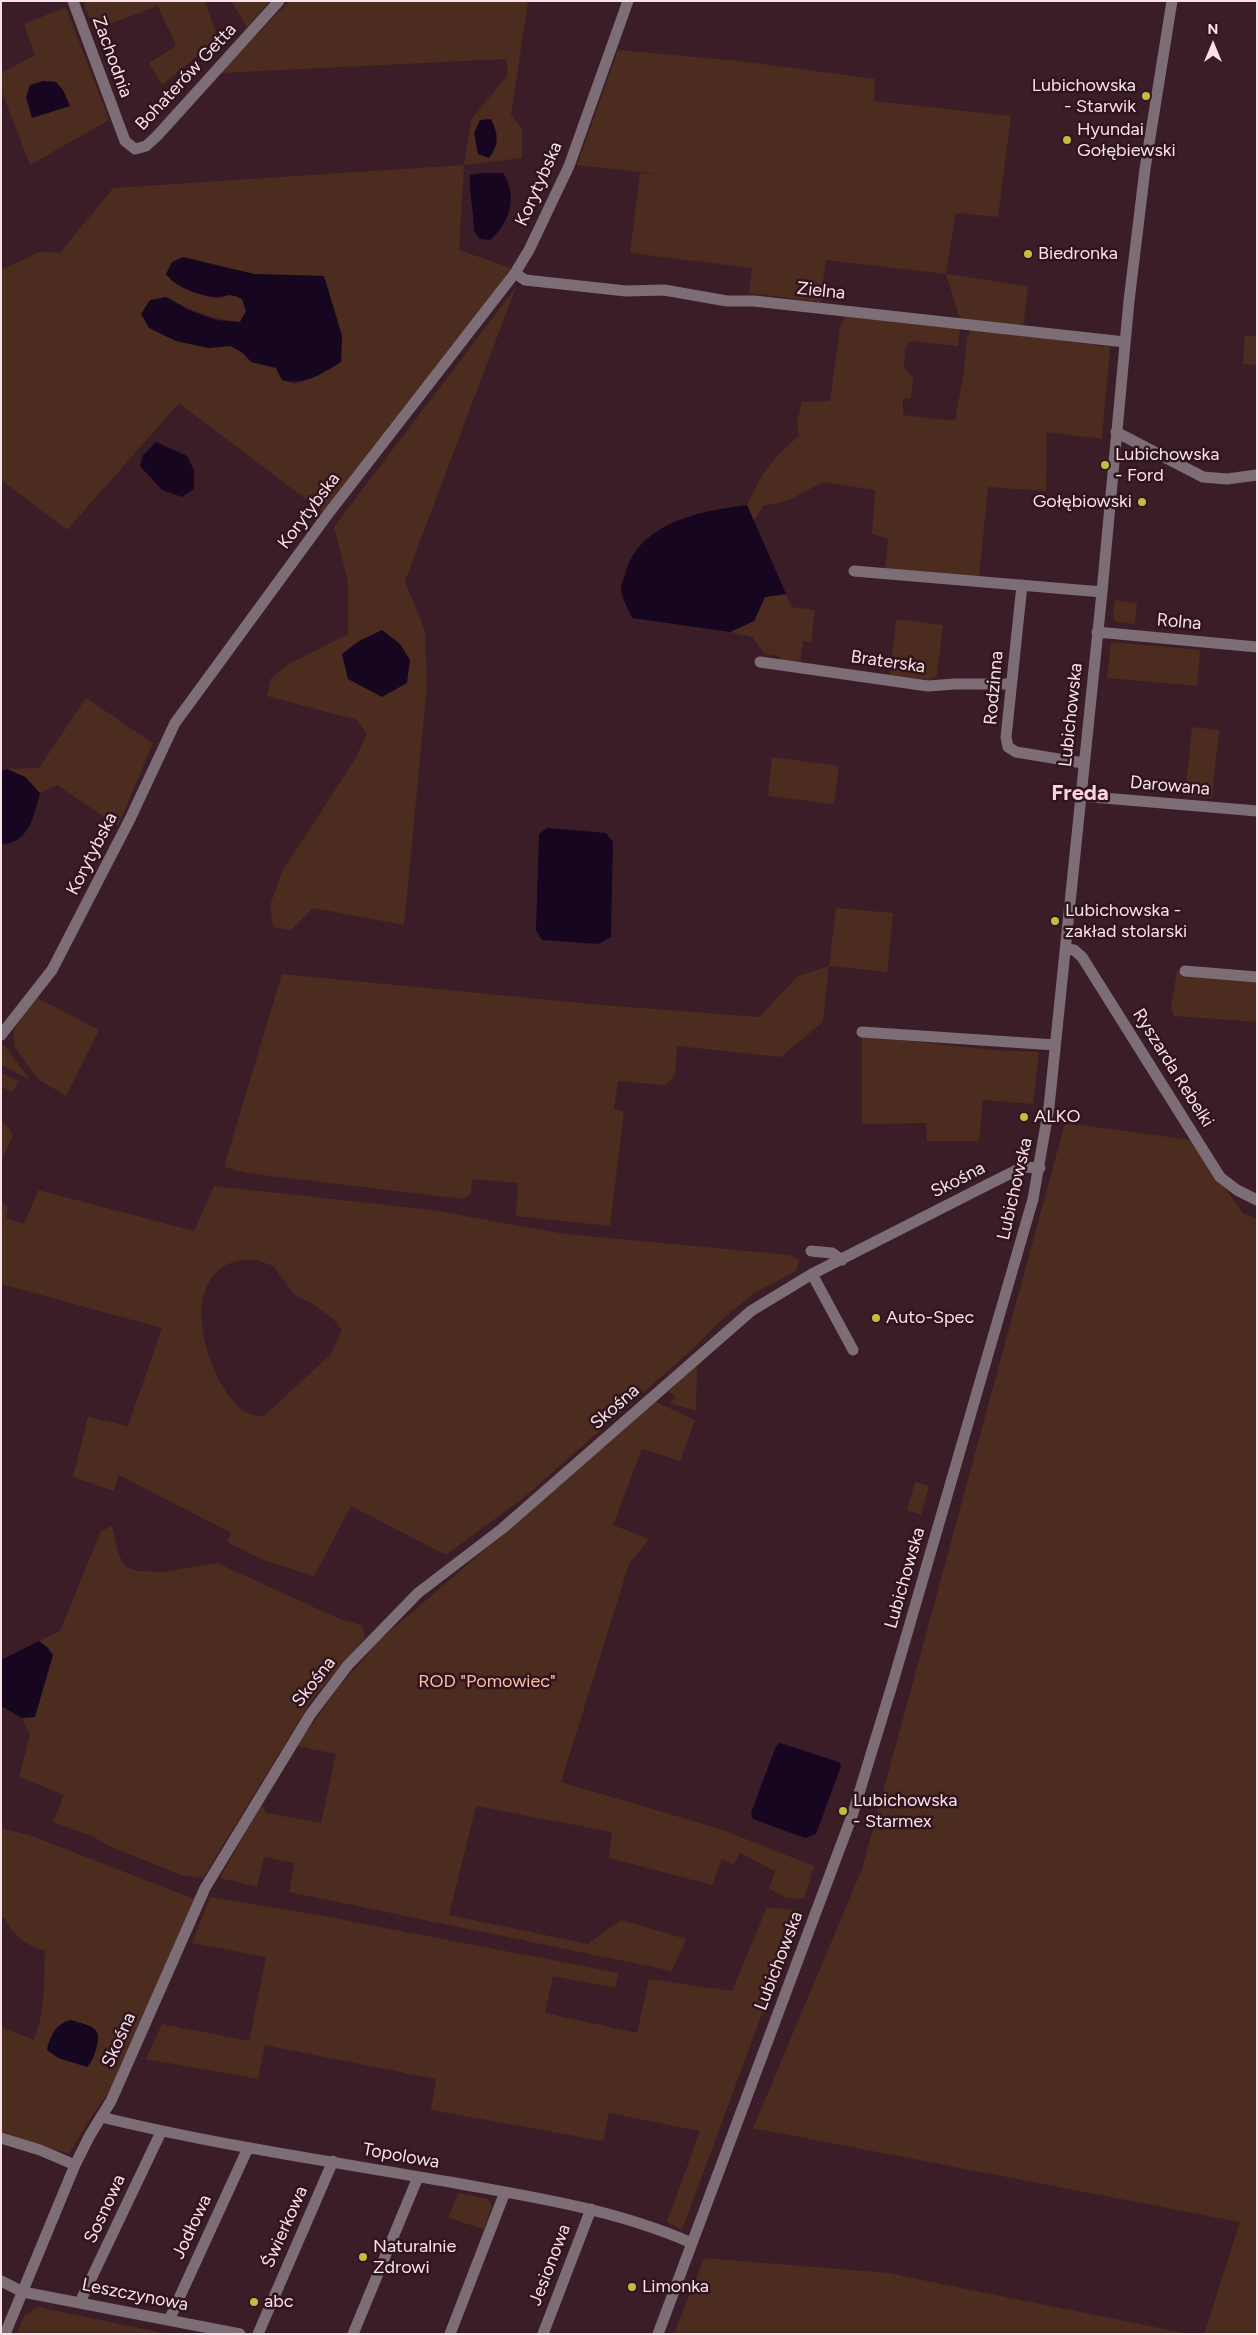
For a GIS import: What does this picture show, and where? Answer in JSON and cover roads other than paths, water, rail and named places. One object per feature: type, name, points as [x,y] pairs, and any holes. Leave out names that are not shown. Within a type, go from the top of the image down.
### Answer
[{"type":"street","name":"Zachodnia","points":[[73,1],[125,141],[135,149]]},
{"type":"street","name":"Bohaterów Getta","points":[[135,149],[146,146],[156,136],[279,1]]},
{"type":"street","name":"Korytybska","points":[[1,1035],[52,970],[130,819],[175,724],[328,514],[515,273],[529,250],[569,166],[628,1]]},
{"type":"street","name":"Lubichowska","points":[[658,2334],[853,1813],[913,1614],[1033,1199],[1040,1168],[1050,1107],[1083,763],[1102,592],[1125,342],[1142,191],[1172,1]]},
{"type":"street","name":"Zielna","points":[[515,273],[525,280],[626,291],[664,290],[727,301],[754,301],[921,318],[1125,342]]},
{"type":"street","points":[[1116,432],[1203,477],[1227,480],[1257,474]]},
{"type":"street","points":[[854,571],[1102,592]]},
{"type":"street","name":"Rodzinna","points":[[1022,585],[1006,737],[1008,746],[1016,752],[1083,763]]},
{"type":"street","name":"Rolna","points":[[1097,632],[1257,647]]},
{"type":"street","name":"Braterska","points":[[760,662],[928,686],[1011,684]]},
{"type":"street","name":"Darowana","points":[[1080,796],[1257,811]]},
{"type":"street","name":"Ryszarda Rebelki","points":[[1066,949],[1074,950],[1082,957],[1220,1177],[1237,1190],[1255,1198]]},
{"type":"street","points":[[1186,971],[1257,976]]},
{"type":"street","points":[[862,1032],[1055,1045]]},
{"type":"street","name":"Skośna","points":[[5,2334],[75,2165],[111,2101],[205,1888],[310,1715],[348,1665],[418,1593],[503,1528],[751,1311],[812,1274],[1023,1167],[1040,1168]]},
{"type":"street","points":[[810,1251],[832,1254],[842,1260]]},
{"type":"street","points":[[812,1274],[853,1350]]},
{"type":"street","name":"Topolowa","points":[[101,2117],[161,2132],[333,2161],[591,2209],[692,2243]]},
{"type":"street","name":"Sosnowa","points":[[80,2302],[161,2132]]},
{"type":"street","points":[[1,2138],[40,2150],[75,2165]]},
{"type":"street","name":"Jodłowa","points":[[174,2334],[174,2322],[248,2148]]},
{"type":"street","name":"Świerkowa","points":[[258,2334],[333,2161]]},
{"type":"street","points":[[353,2334],[418,2177]]},
{"type":"street","points":[[450,2334],[505,2192]]},
{"type":"street","name":"Jesionowa","points":[[543,2334],[591,2209]]},
{"type":"street","points":[[1,2281],[23,2292]]},
{"type":"street","name":"Leszczynowa","points":[[23,2292],[240,2334]]},
{"type":"place","name":"Lubichowska - Starwik","points":[[1146,96]]},
{"type":"place","name":"Hyundai Gołębiewski","points":[[1067,140]]},
{"type":"place","name":"Biedronka","points":[[1028,254]]},
{"type":"place","name":"Lubichowska - Ford","points":[[1105,465]]},
{"type":"place","name":"Gołębiowski","points":[[1142,502]]},
{"type":"place","name":"Lubichowska - zakład stolarski","points":[[1055,921]]},
{"type":"place","name":"ALKO","points":[[1024,1117]]},
{"type":"place","name":"Auto-Spec","points":[[876,1318]]},
{"type":"place","name":"Lubichowska - Starmex","points":[[843,1811]]},
{"type":"place","name":"Naturalnie Zdrowi","points":[[363,2257]]},
{"type":"place","name":"Limonka","points":[[632,2287]]},
{"type":"place","name":"abc","points":[[254,2302]]},
{"type":"district","name":"Freda","points":[[1080,794]]},
{"type":"park label","name":"ROD \"Pomowiec\"","points":[[487,1682]]}]
